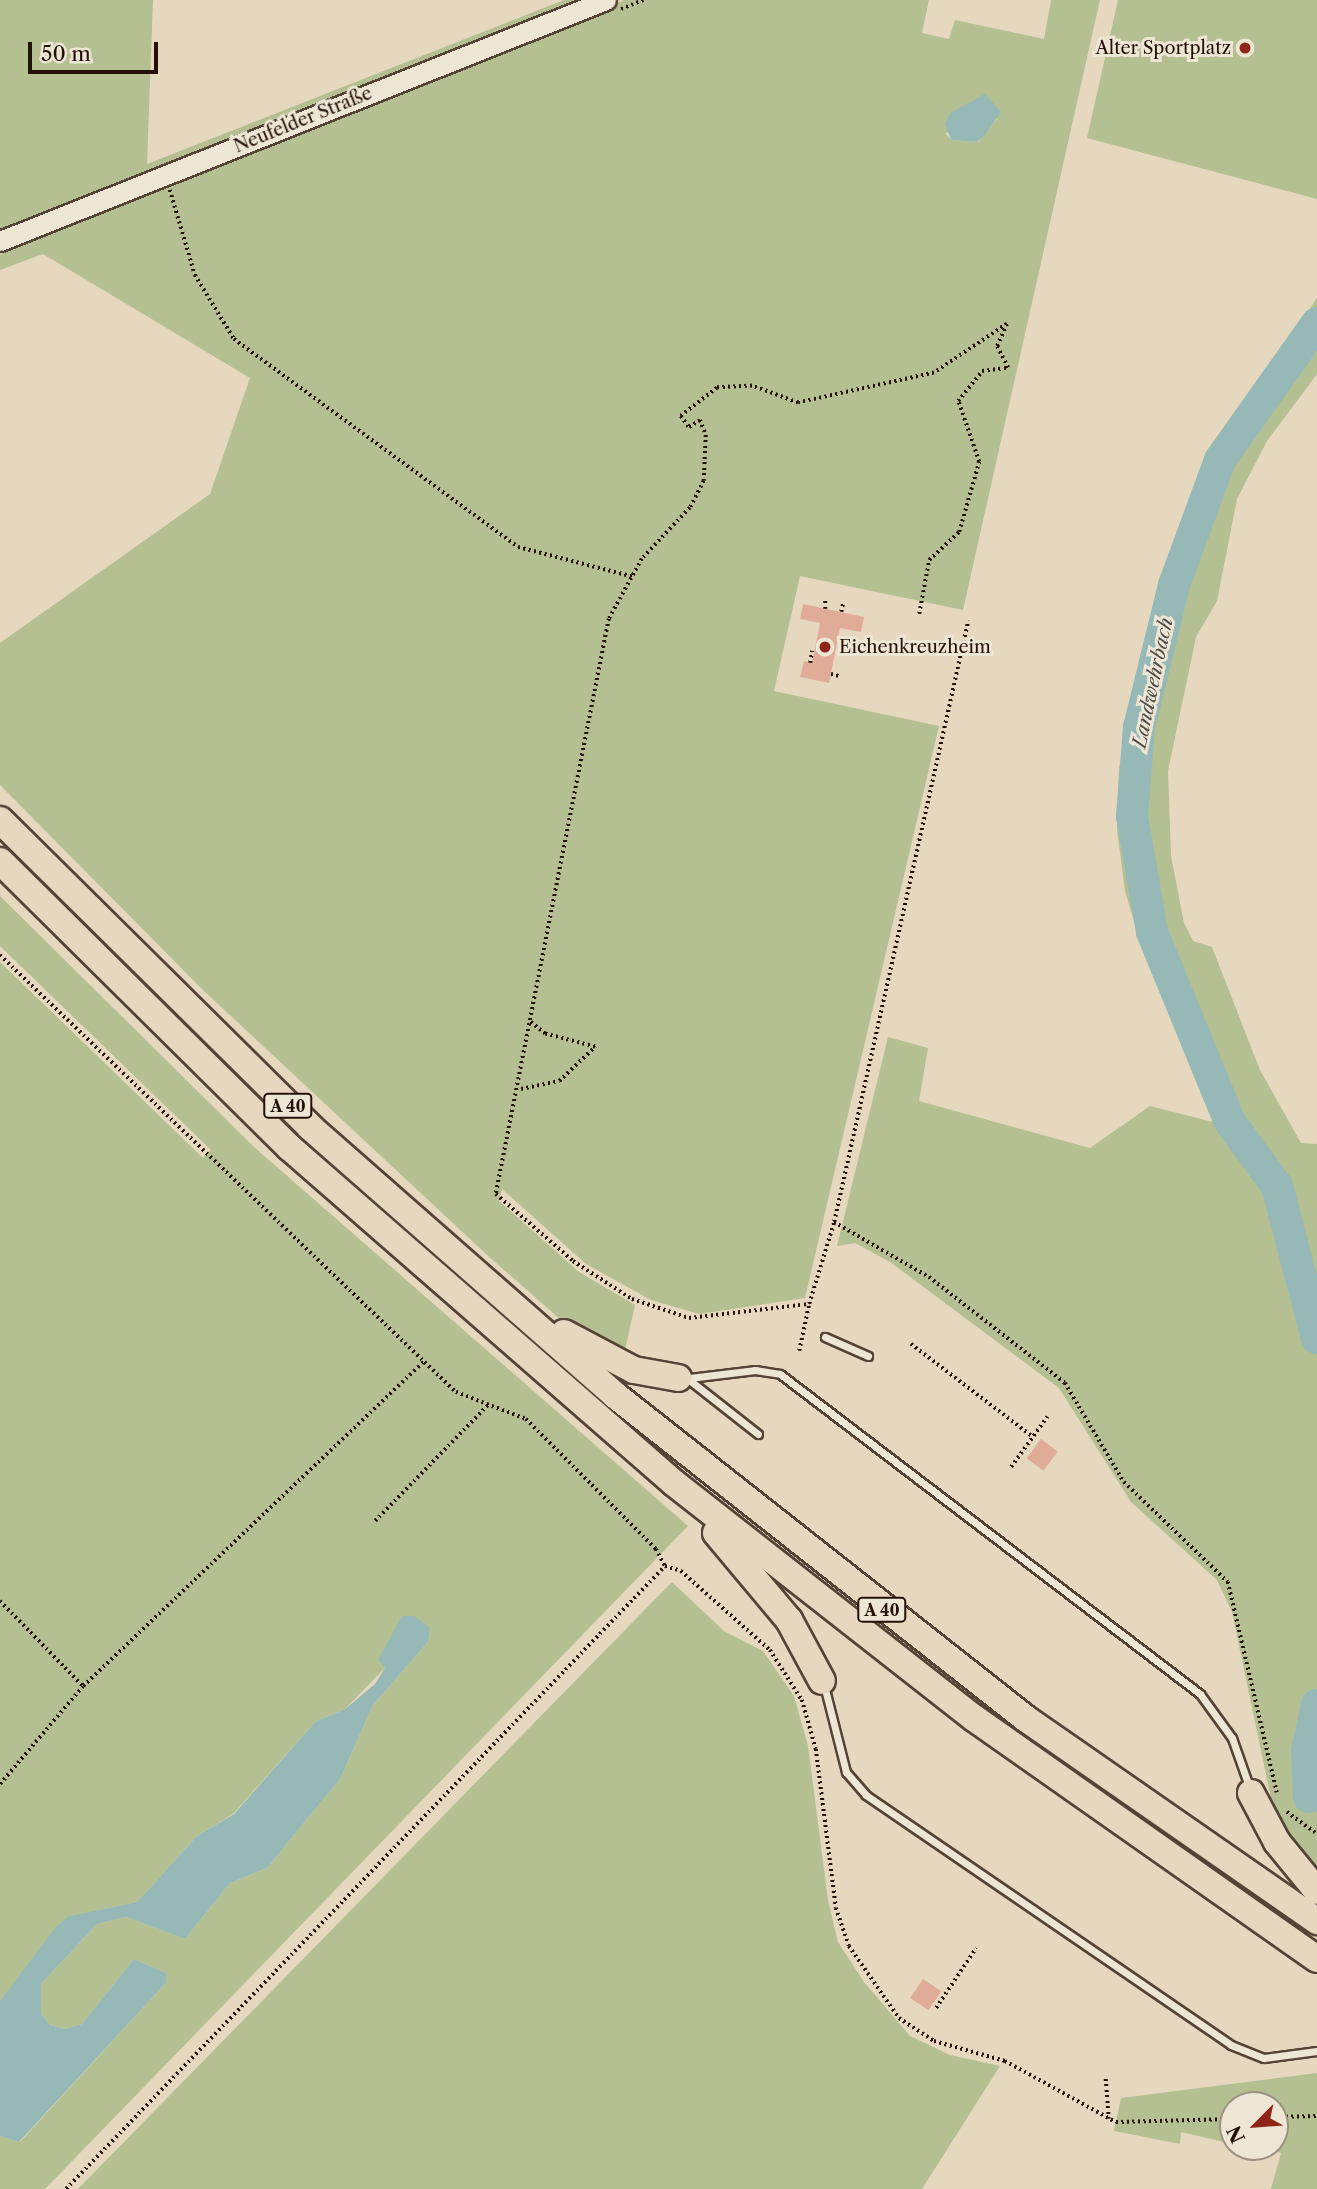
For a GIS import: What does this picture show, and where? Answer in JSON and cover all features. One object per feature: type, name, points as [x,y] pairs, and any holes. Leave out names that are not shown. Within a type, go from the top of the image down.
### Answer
[{"type":"highway","name":"A 40","points":[[0,820],[211,1033],[469,1270],[892,1618],[1153,1811],[1317,1921]]},
{"type":"highway","name":"A 40","points":[[0,861],[289,1147],[674,1483],[974,1718],[1317,1959]]},
{"type":"highway","points":[[469,1270],[593,1353],[683,1379]]},
{"type":"highway","points":[[674,1483],[789,1620],[822,1681]]},
{"type":"highway","points":[[1251,1793],[1277,1842],[1317,1891]]},
{"type":"main road","name":"Neufelder Straße","points":[[0,241],[606,0]]},
{"type":"lane","points":[[825,1337],[841,1339],[868,1356]]},
{"type":"lane","points":[[683,1379],[755,1370],[780,1374],[1200,1694],[1232,1738],[1251,1793]]},
{"type":"lane","points":[[683,1379],[758,1434]]},
{"type":"lane","points":[[822,1681],[846,1772],[866,1795],[1231,2045],[1264,2058],[1317,2051]]},
{"type":"path","points":[[169,186],[195,275],[234,339],[518,547],[634,577]]},
{"type":"path","points":[[809,1304],[689,1318],[632,1299],[573,1261],[496,1194],[521,1089],[529,1021],[609,619],[634,577],[690,508],[704,481],[706,435],[700,420],[689,427],[681,416],[717,388],[752,386],[798,403],[934,373],[1007,324],[997,346],[1008,368],[982,371],[958,401],[979,462],[959,532],[929,560],[919,614]]},
{"type":"path","points":[[825,600],[825,608]]},
{"type":"path","points":[[841,612],[843,603]]},
{"type":"path","points":[[799,1351],[809,1304],[834,1222],[968,621]]},
{"type":"path","points":[[810,663],[812,651]]},
{"type":"path","points":[[831,674],[839,676]]},
{"type":"path","points":[[0,955],[456,1392],[526,1419],[656,1549],[665,1566],[681,1571],[770,1650],[802,1700],[816,1749],[836,1908],[849,1946],[899,2018],[934,2040],[1005,2061],[1109,2119],[1141,2125],[1219,2120]]},
{"type":"path","points":[[521,1089],[559,1081],[595,1047],[545,1034],[529,1021]]},
{"type":"path","points":[[834,1222],[929,1277],[1065,1383],[1124,1482],[1228,1581],[1280,1800]]},
{"type":"path","points":[[911,1344],[1033,1437]]},
{"type":"path","points":[[0,1784],[83,1686],[424,1361]]},
{"type":"path","points":[[375,1521],[488,1405]]},
{"type":"path","points":[[1011,1467],[1047,1417]]},
{"type":"path","points":[[66,2189],[665,1566]]},
{"type":"path","points":[[0,1601],[83,1686]]},
{"type":"path","points":[[1283,1808],[1317,1834]]},
{"type":"path","points":[[936,2008],[976,1948]]},
{"type":"path","points":[[1106,2079],[1109,2119]]},
{"type":"path","points":[[1289,2116],[1317,2116]]},
{"type":"green space","points":[[0,0],[153,0],[147,164],[564,0],[587,0],[0,233]]},
{"type":"green space","points":[[624,0],[929,0],[922,33],[949,39],[955,20],[1044,39],[1051,0],[1100,0],[963,610],[800,576],[774,691],[939,726],[805,1298],[699,1314],[651,1300],[586,1264],[502,1189],[499,1201],[579,1272],[635,1305],[623,1359],[578,1335],[486,1254],[203,990],[0,785],[0,643],[210,494],[250,378],[43,254],[0,270],[0,255],[33,235]],"holes":[[[977,102],[997,119],[978,142],[951,140],[946,134]]]},
{"type":"green space","points":[[1118,0],[1317,0],[1317,199],[1087,138]]},
{"type":"green space","points":[[1317,298],[1317,374],[1267,441],[1237,499],[1217,601],[1196,637],[1168,771],[1171,856],[1184,923],[1193,941],[1212,947],[1260,1070],[1301,1143],[1317,1144],[1317,1879],[1290,1845],[1272,1803],[1232,1612],[1217,1580],[1131,1502],[1059,1388],[890,1262],[855,1243],[837,1246],[888,1037],[928,1048],[919,1101],[1090,1148],[1150,1106],[1213,1122],[1143,951],[1125,891],[1117,830],[1119,767],[1179,539],[1206,464]]},
{"type":"green space","points":[[0,896],[254,1147],[688,1526],[45,2189],[0,2189],[0,2136],[20,2142],[166,1983],[166,1973],[134,1959],[82,2024],[65,2029],[50,2025],[41,2013],[41,1984],[97,1924],[126,1917],[185,1939],[230,1883],[267,1868],[340,1779],[373,1705],[428,1642],[385,1668],[344,1710],[316,1721],[233,1814],[197,1836],[137,1902],[70,1916],[0,2001],[0,962],[203,1158],[211,1150],[0,946]]},
{"type":"green space","points":[[672,1582],[724,1631],[763,1651],[794,1696],[808,1746],[828,1900],[838,1942],[864,1982],[910,2036],[950,2055],[1000,2066],[922,2189],[78,2189]]},
{"type":"green space","points":[[1317,2073],[1317,2189],[1271,2189],[1279,2161],[1289,2161],[1289,2091],[1219,2091],[1219,2141],[1181,2132],[1180,2144],[1114,2131],[1121,2098]]},
{"type":"water","points":[[985,94],[1001,112],[985,135],[977,142],[951,140],[945,124],[950,113]]},
{"type":"water","points":[[402,1616],[414,1616],[430,1628],[428,1642],[373,1705],[340,1779],[267,1868],[230,1883],[185,1939],[126,1917],[97,1924],[41,1984],[41,2013],[50,2025],[65,2029],[82,2024],[134,1959],[166,1973],[166,1983],[19,2142],[0,2136],[0,2001],[56,1927],[69,1916],[137,1902],[197,1836],[234,1814],[316,1721],[344,1710],[375,1684],[385,1668],[378,1660]]},
{"type":"building","name":"Eichenkreuzheim","points":[[803,604],[864,617],[861,632],[840,628],[829,683],[800,677],[804,661],[812,663],[820,623],[800,619]]},
{"type":"building","points":[[1041,1439],[1058,1452],[1043,1471],[1027,1458]]},
{"type":"building","points":[[923,1979],[941,1991],[928,2010],[910,1998]]},
{"type":"waterway","name":"Landwehrbach","points":[[1317,323],[1220,460],[1174,585],[1139,727],[1132,816],[1152,932],[1230,1122],[1277,1186],[1317,1338]]},
{"type":"waterway","name":"Landwehrbach","points":[[1309,1797],[1307,1751],[1317,1705]]},
{"type":"place","name":"Alter Sportplatz","points":[[1245,48]]},
{"type":"place","name":"Eichenkreuzheim","points":[[825,647]]}]
